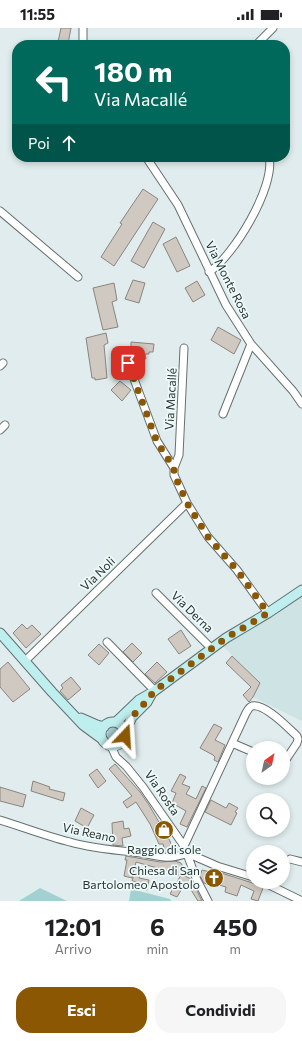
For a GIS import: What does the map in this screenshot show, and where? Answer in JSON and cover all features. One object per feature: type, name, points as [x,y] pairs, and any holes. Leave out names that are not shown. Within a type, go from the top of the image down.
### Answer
[{"type":"street","points":[[83,28],[83,40]]},
{"type":"street","points":[[260,40],[273,28]]},
{"type":"street","name":"Via Monte Rosa","points":[[149,162],[178,205],[226,305],[251,344],[293,391],[302,404]]},
{"type":"street","points":[[209,272],[224,258],[253,217],[267,184],[270,172],[269,162]]},
{"type":"street","points":[[0,211],[78,277]]},
{"type":"street","points":[[224,414],[251,344]]},
{"type":"street","name":"Via Macallé","points":[[174,468],[179,455],[184,348]]},
{"type":"street","points":[[128,363],[157,442],[174,468],[174,474],[187,503],[208,537],[237,570],[268,613]]},
{"type":"street","name":"Via Noli","points":[[25,662],[187,503]]},
{"type":"street","points":[[102,739],[101,735],[104,727],[109,723],[116,722],[139,700],[154,692],[211,648],[302,590]]},
{"type":"street","name":"Via Derna","points":[[156,593],[211,648]]},
{"type":"street","points":[[0,633],[83,725],[111,746],[122,743],[132,717],[147,702],[154,692]]},
{"type":"street","points":[[107,642],[154,692]]},
{"type":"street","points":[[246,875],[204,861],[185,850],[191,830],[250,707],[254,705],[275,715],[297,736],[298,739],[290,753]]},
{"type":"street","points":[[73,713],[86,721],[104,727]]},
{"type":"street","points":[[116,722],[122,726],[125,732]]},
{"type":"street","points":[[232,743],[246,749]]},
{"type":"street","name":"Via Rosta","points":[[111,746],[114,753],[139,782],[177,836],[208,901]]},
{"type":"street","name":"Via Reano","points":[[0,820],[70,842],[116,851],[134,852],[169,858],[176,857],[185,850]]},
{"type":"street","points":[[290,859],[302,862]]},
{"type":"street","points":[[277,889],[302,901]]},
{"type":"shaded area","points":[[302,595],[302,721],[253,697],[260,683],[223,646]]},
{"type":"shaded area","points":[[114,727],[119,729],[121,734],[119,739],[114,741],[109,739],[107,734],[109,729]]},
{"type":"shaded area","points":[[40,888],[67,901],[19,901]]},
{"type":"shaded area","points":[[131,889],[170,899],[171,901],[129,901]]},
{"type":"building","points":[[61,28],[71,28],[69,40],[58,40]]},
{"type":"building","points":[[143,189],[158,199],[114,266],[101,257],[122,224],[120,223]]},
{"type":"building","points":[[153,222],[165,229],[144,268],[131,261]]},
{"type":"building","points":[[176,237],[190,266],[177,272],[163,244]]},
{"type":"building","points":[[133,280],[145,283],[139,303],[125,299]]},
{"type":"building","points":[[197,281],[205,295],[193,302],[185,288]]},
{"type":"building","points":[[114,283],[117,300],[112,302],[118,327],[103,330],[93,288]]},
{"type":"building","points":[[218,327],[241,340],[234,354],[211,340]]},
{"type":"building","points":[[106,333],[108,343],[104,345],[107,378],[95,380],[95,378],[92,378],[86,338]]},
{"type":"building","points":[[131,342],[154,344],[153,352],[145,354],[146,359],[131,358]]},
{"type":"building","points":[[120,381],[131,390],[122,401],[111,390]]},
{"type":"building","points":[[22,624],[27,629],[32,625],[41,634],[26,648],[13,633]]},
{"type":"building","points":[[181,630],[191,646],[179,654],[168,639]]},
{"type":"building","points":[[132,643],[142,653],[133,662],[123,652]]},
{"type":"building","points":[[99,644],[109,653],[99,665],[88,655]]},
{"type":"building","points":[[232,656],[260,683],[249,702],[243,695],[251,687],[226,663]]},
{"type":"building","points":[[8,662],[30,689],[13,702],[0,687],[0,669]]},
{"type":"building","points":[[157,662],[167,672],[155,683],[145,674]]},
{"type":"building","points":[[71,677],[81,689],[68,700],[60,691],[63,688],[61,685]]},
{"type":"building","points":[[214,724],[222,728],[215,740],[225,745],[218,762],[214,760],[215,757],[213,755],[200,748]]},
{"type":"building","points":[[115,764],[140,792],[149,805],[170,841],[173,852],[165,852],[163,844],[159,844],[150,824],[136,802],[127,808],[123,802],[132,796],[109,769]]},
{"type":"building","points":[[97,769],[106,781],[98,788],[89,775]]},
{"type":"building","points":[[180,774],[186,777],[182,784],[190,787],[186,794],[196,799],[202,786],[206,788],[187,827],[180,824],[186,811],[172,803],[176,793],[171,791]]},
{"type":"building","points":[[33,781],[50,787],[49,789],[65,793],[63,801],[31,791]]},
{"type":"building","points":[[0,787],[26,795],[23,807],[0,801]]},
{"type":"building","points":[[211,800],[226,808],[229,803],[238,808],[235,812],[237,813],[231,825],[205,812]]},
{"type":"building","points":[[81,808],[94,815],[87,828],[75,821]]},
{"type":"building","points":[[123,821],[124,829],[129,828],[131,836],[122,838],[123,846],[113,845],[112,823]]},
{"type":"building","points":[[126,856],[160,862],[175,861],[181,863],[184,869],[183,875],[191,879],[202,901],[198,901],[186,882],[177,897],[170,894],[181,875],[167,874],[168,871],[136,862],[132,878],[124,876],[127,860],[125,860]]},
{"type":"building","points":[[202,870],[210,872],[215,871],[246,881],[246,887],[241,885],[237,896],[225,892],[226,887],[215,884],[214,887],[204,883],[200,876]]},
{"type":"building","points":[[134,874],[140,875],[139,878],[149,880],[147,890],[137,887],[138,882],[132,881]]},
{"type":"building","points":[[250,889],[263,889],[258,901],[251,899],[254,891]]},
{"type":"place","name":"Raggio di sole","points":[[164,830]]},
{"type":"place","name":"Chiesa di San Bartolomeo Apostolo","points":[[214,878]]},
{"type":"route","points":[[125,736],[125,732],[132,717],[147,702],[153,692],[226,638],[268,613],[237,570],[208,537],[187,503],[174,474],[174,468],[157,442],[128,363]]}]
